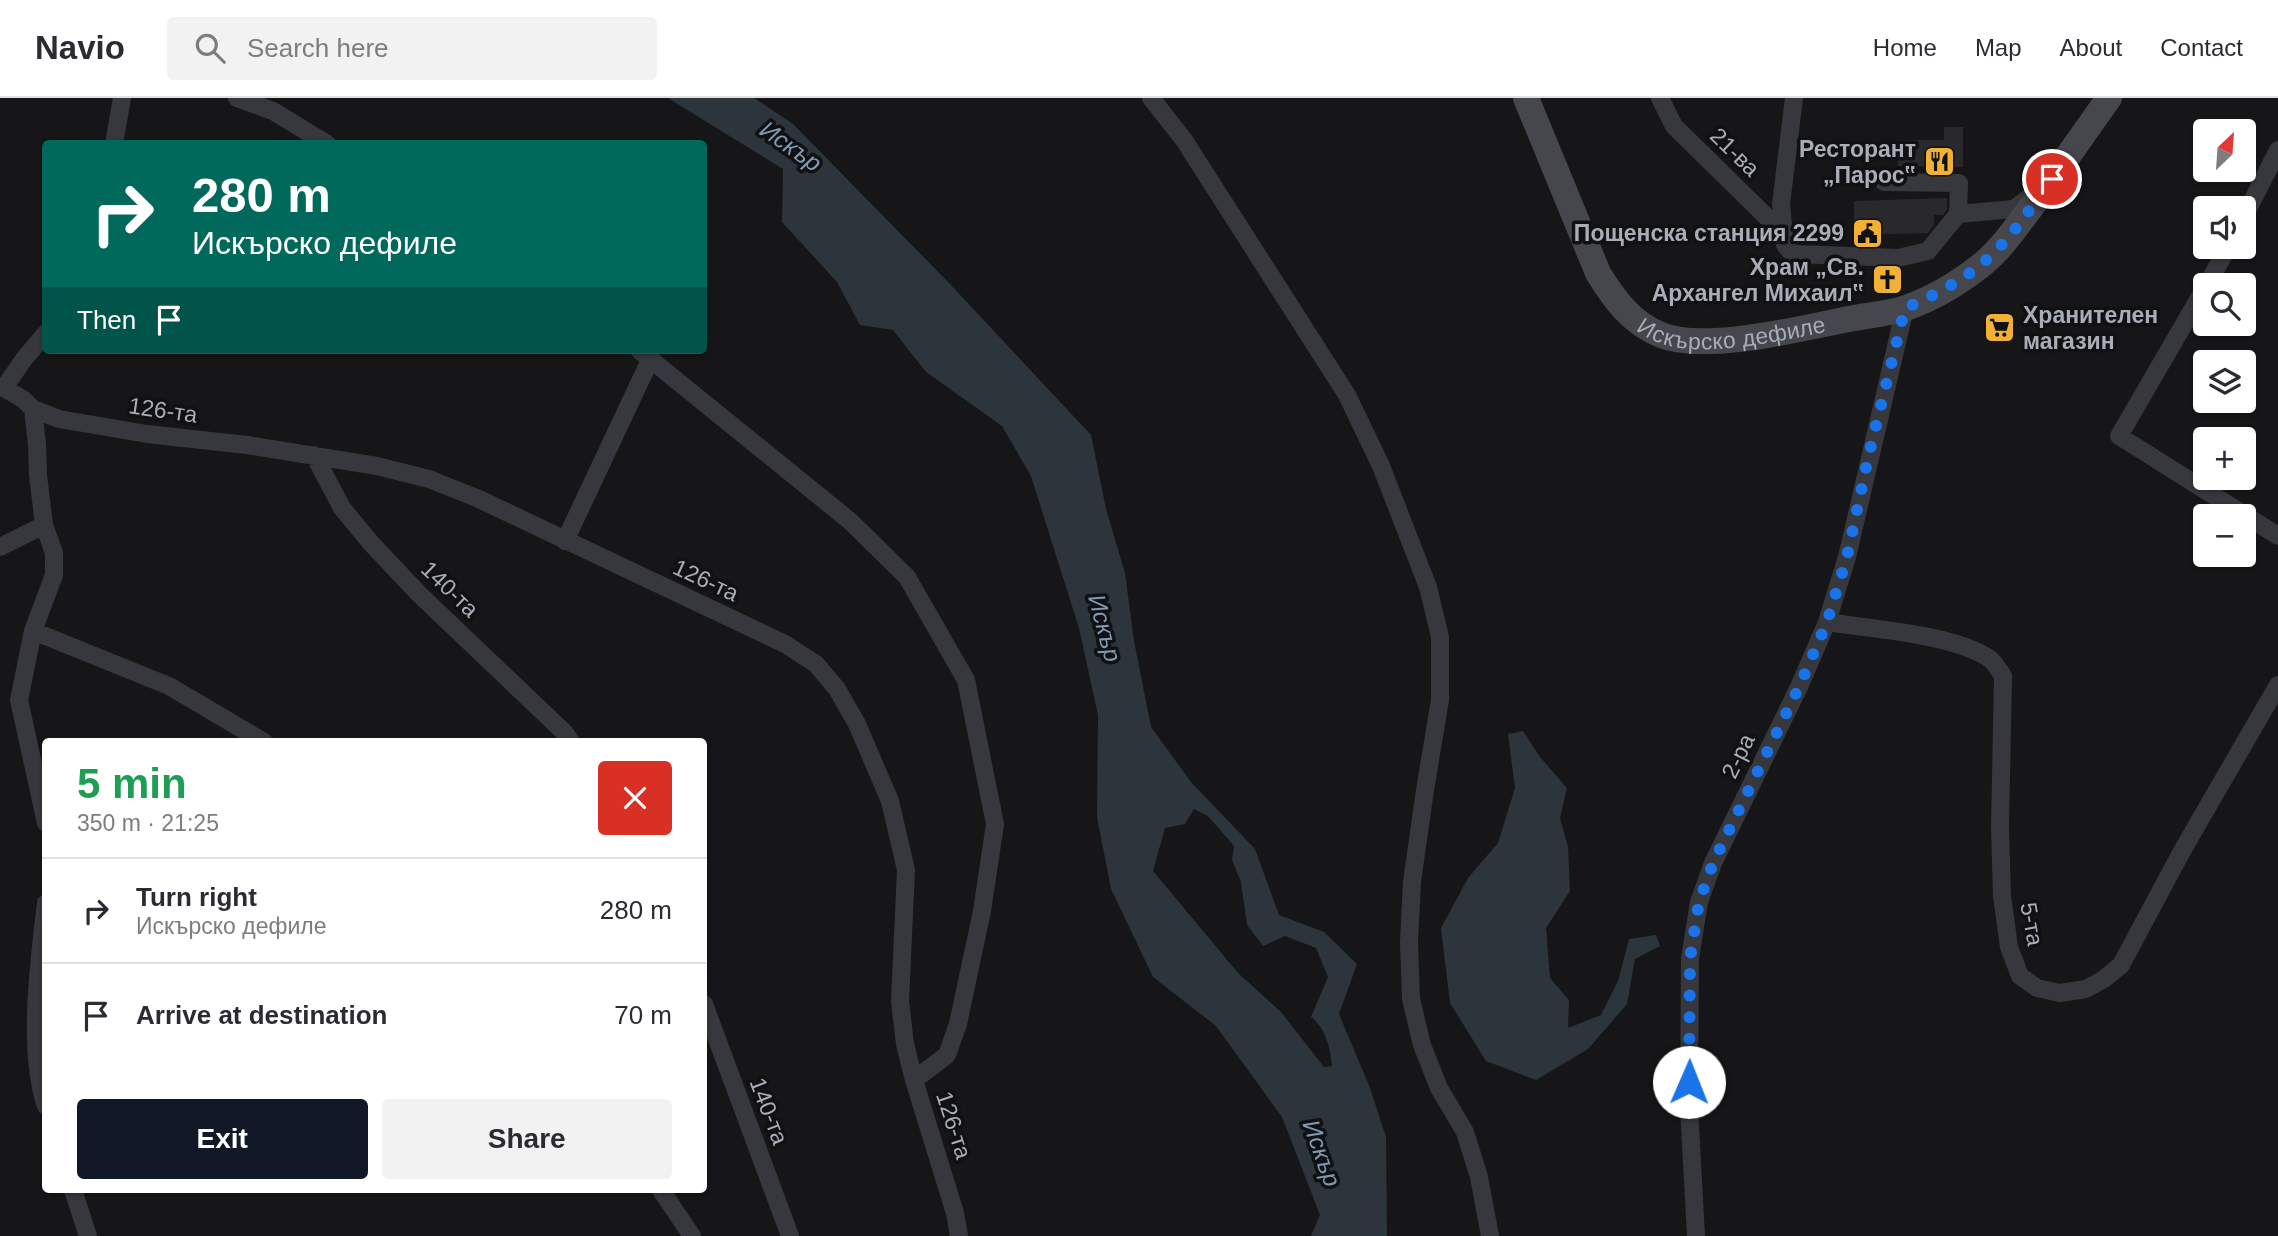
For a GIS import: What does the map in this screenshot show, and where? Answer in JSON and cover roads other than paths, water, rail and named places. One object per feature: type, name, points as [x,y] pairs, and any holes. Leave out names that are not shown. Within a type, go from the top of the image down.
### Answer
[{"type":"main road","name":"Искърско дефиле","points":[[1526,98],[1598,273],[1624,310],[1642,326],[1662,336],[1684,341],[1717,341],[1799,328],[1905,308],[1937,294],[1985,262],[2007,240],[2109,98]]},
{"type":"street","points":[[115,140],[122,98]]},
{"type":"street","points":[[237,98],[273,111],[320,140]]},
{"type":"street","points":[[1151,98],[1184,140],[1347,395],[1381,467],[1428,587],[1440,637],[1440,700],[1412,882],[1409,942],[1411,999],[1422,1045],[1438,1088],[1465,1132],[1479,1177],[1490,1236]]},
{"type":"street","name":"21-ва","points":[[1660,98],[1674,126],[1784,234],[1785,245],[1797,254],[1898,258],[1928,251],[1958,214]]},
{"type":"street","points":[[1784,234],[1781,204],[1794,98]]},
{"type":"street","points":[[2255,196],[2278,150]]},
{"type":"street","points":[[1884,182],[1959,183],[1958,214],[2014,209],[2052,179]]},
{"type":"street","name":"2-ра","points":[[1696,1236],[1689,1107],[1690,958],[1699,902],[1713,863],[1799,687],[1827,622],[1847,557],[1905,308]]},
{"type":"street","points":[[2193,309],[2119,436],[2278,536]]},
{"type":"street","points":[[2,387],[42,338]]},
{"type":"street","points":[[565,541],[645,354],[850,521],[907,577],[966,680],[995,824],[982,911],[958,1024],[947,1055],[914,1080]]},
{"type":"street","name":"126-та","points":[[2,387],[23,399],[33,409],[59,419],[147,434],[314,455],[377,466],[429,479],[479,499],[785,644],[816,664],[837,689],[857,724],[890,801],[906,870],[901,1001],[905,1044],[955,1213],[959,1236]]},
{"type":"street","points":[[33,409],[44,526],[54,553],[54,575],[33,631],[19,701],[42,805]]},
{"type":"street","name":"140-та","points":[[314,455],[342,508],[370,542],[419,594],[568,738]]},
{"type":"street","points":[[0,547],[44,526]]},
{"type":"street","name":"5-та","points":[[1827,622],[1946,641],[1971,649],[1992,660],[2003,676],[2000,827],[2002,896],[2009,947],[2020,976],[2037,988],[2060,993],[2086,989],[2121,965],[2182,851],[2278,685]]},
{"type":"street","points":[[33,631],[169,685],[257,738]]},
{"type":"street","points":[[42,931],[36,1039],[36,1066],[42,1090]]},
{"type":"street","name":"140-та","points":[[707,1011],[790,1236]]},
{"type":"street","points":[[74,1193],[88,1236]]},
{"type":"street","points":[[663,1193],[692,1236]]},
{"type":"water","name":"Искър","points":[[668,98],[754,98],[793,124],[949,283],[1091,435],[1106,509],[1125,573],[1134,641],[1151,727],[1191,782],[1255,849],[1279,915],[1324,932],[1357,964],[1339,1014],[1370,1088],[1386,1137],[1387,1236],[1311,1236],[1320,1215],[1282,1117],[1216,1026],[1153,977],[1111,889],[1097,817],[1098,715],[1079,628],[1031,476],[1002,426],[926,372],[893,330],[860,325],[837,282],[782,222],[783,169]],"holes":[[[1194,809],[1208,816],[1234,846],[1232,860],[1241,882],[1247,925],[1263,946],[1285,936],[1316,948],[1328,977],[1311,1017],[1326,1039],[1332,1066],[1324,1067],[1281,1012],[1238,973],[1153,871],[1165,828],[1185,824]]]},
{"type":"water","points":[[1523,731],[1540,757],[1567,788],[1560,818],[1568,847],[1570,891],[1546,928],[1550,978],[1569,1000],[1568,1028],[1601,1015],[1618,981],[1629,939],[1656,935],[1660,946],[1635,959],[1627,1004],[1588,1049],[1536,1080],[1486,1061],[1450,1003],[1441,928],[1468,878],[1498,843],[1515,788],[1508,734]]},
{"type":"place","name":"Ресторант „Парос‟","points":[[1939,162]]},
{"type":"place","name":"Пощенска станция 2299","points":[[1867,233]]},
{"type":"place","name":"Храм „Св. Архангел Михаил‟","points":[[1887,280]]},
{"type":"place","name":"Хранителен магазин","points":[[2000,328]]}]
